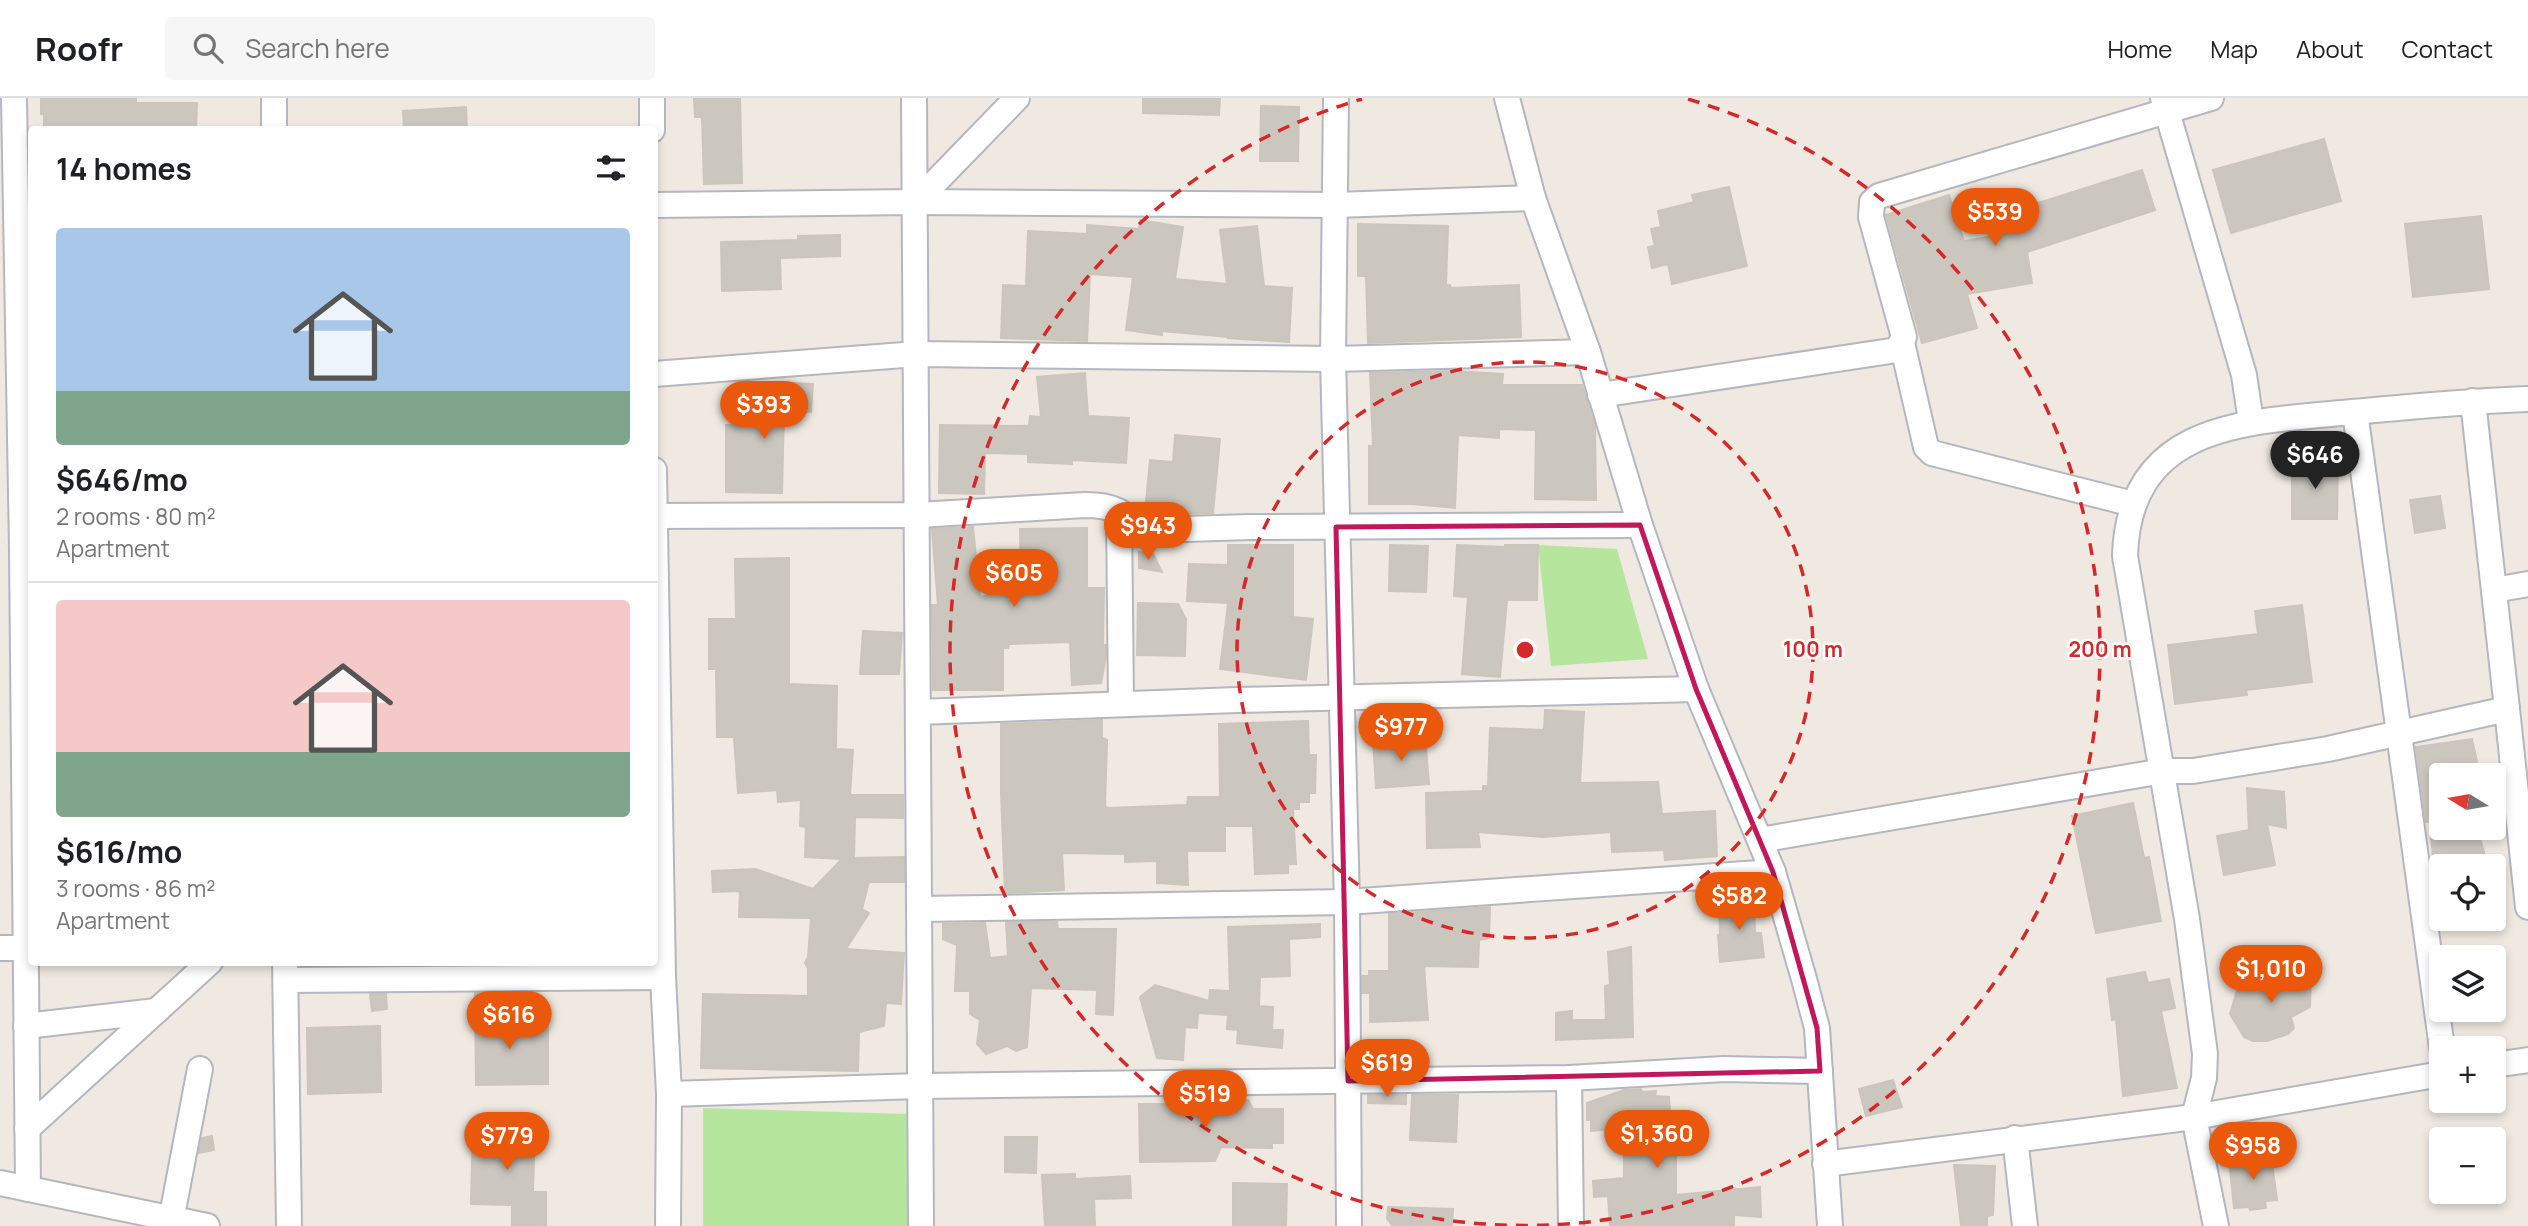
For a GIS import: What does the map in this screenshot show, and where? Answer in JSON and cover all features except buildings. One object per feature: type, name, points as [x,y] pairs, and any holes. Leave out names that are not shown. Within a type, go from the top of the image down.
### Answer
[{"type":"street","points":[[15,98],[24,215],[16,389],[18,549],[11,725],[25,948],[28,1189]]},
{"type":"street","points":[[274,98],[274,126]]},
{"type":"street","points":[[652,98],[652,126]]},
{"type":"street","points":[[914,98],[921,1226]]},
{"type":"street","points":[[916,202],[1017,98]]},
{"type":"street","points":[[1336,98],[1333,359],[1347,902],[1349,1226]]},
{"type":"street","points":[[1507,98],[1533,198],[1588,352],[1640,526],[1696,689],[1773,872],[1817,1028],[1830,1226]]},
{"type":"street","points":[[1600,395],[1897,350],[1904,337],[1871,217],[1872,202],[1879,196],[2165,104],[2211,98]]},
{"type":"street","points":[[2165,104],[2244,375],[2251,422]]},
{"type":"street","points":[[658,205],[916,202],[1336,205],[1533,198]]},
{"type":"street","points":[[1902,343],[1926,447],[1932,453],[2133,504]]},
{"type":"street","points":[[658,374],[917,354],[1333,359],[1588,352]]},
{"type":"street","points":[[2216,1226],[2194,1116],[2204,1079],[2205,1054],[2187,919],[2125,556],[2126,532],[2133,504],[2147,477],[2165,458],[2198,437],[2251,422],[2473,401],[2528,399]]},
{"type":"street","points":[[2473,401],[2507,709],[2520,754],[2528,907]]},
{"type":"street","points":[[2355,412],[2440,1036]]},
{"type":"street","points":[[658,516],[918,515],[1101,505],[1119,512],[1139,528],[1152,530],[1640,526]]},
{"type":"street","points":[[1119,512],[1121,704]]},
{"type":"street","points":[[2494,590],[2528,584]]},
{"type":"street","points":[[918,712],[1343,697],[1696,689]]},
{"type":"street","points":[[1760,840],[2163,771],[2193,771],[2231,766],[2507,709]]},
{"type":"street","points":[[658,757],[663,977],[669,1094],[668,1226]]},
{"type":"street","points":[[920,908],[1347,902],[1773,872]]},
{"type":"street","points":[[0,948],[25,948]]},
{"type":"street","points":[[27,1129],[206,966]]},
{"type":"street","points":[[289,1226],[286,971],[663,977]]},
{"type":"street","points":[[26,1026],[156,1012]]},
{"type":"street","points":[[2506,1064],[2528,1060]]},
{"type":"street","points":[[170,1223],[200,1069]]},
{"type":"street","points":[[669,1094],[920,1086],[1569,1078],[1724,1069],[1820,1071]]},
{"type":"street","points":[[1825,1164],[2194,1116],[2429,1076]]},
{"type":"street","points":[[1569,1078],[1572,1226]]},
{"type":"street","points":[[2015,1138],[2025,1226]]},
{"type":"street","points":[[0,1183],[170,1223],[207,1226]]},
{"type":"highlighted area","points":[[1640,525],[1696,689],[1773,872],[1817,1028],[1820,1071],[1348,1081],[1336,527]]},
{"type":"green space","points":[[1538,545],[1617,549],[1648,659],[1551,666]]},
{"type":"green space","points":[[703,1108],[908,1114],[909,1226],[703,1226]]}]
